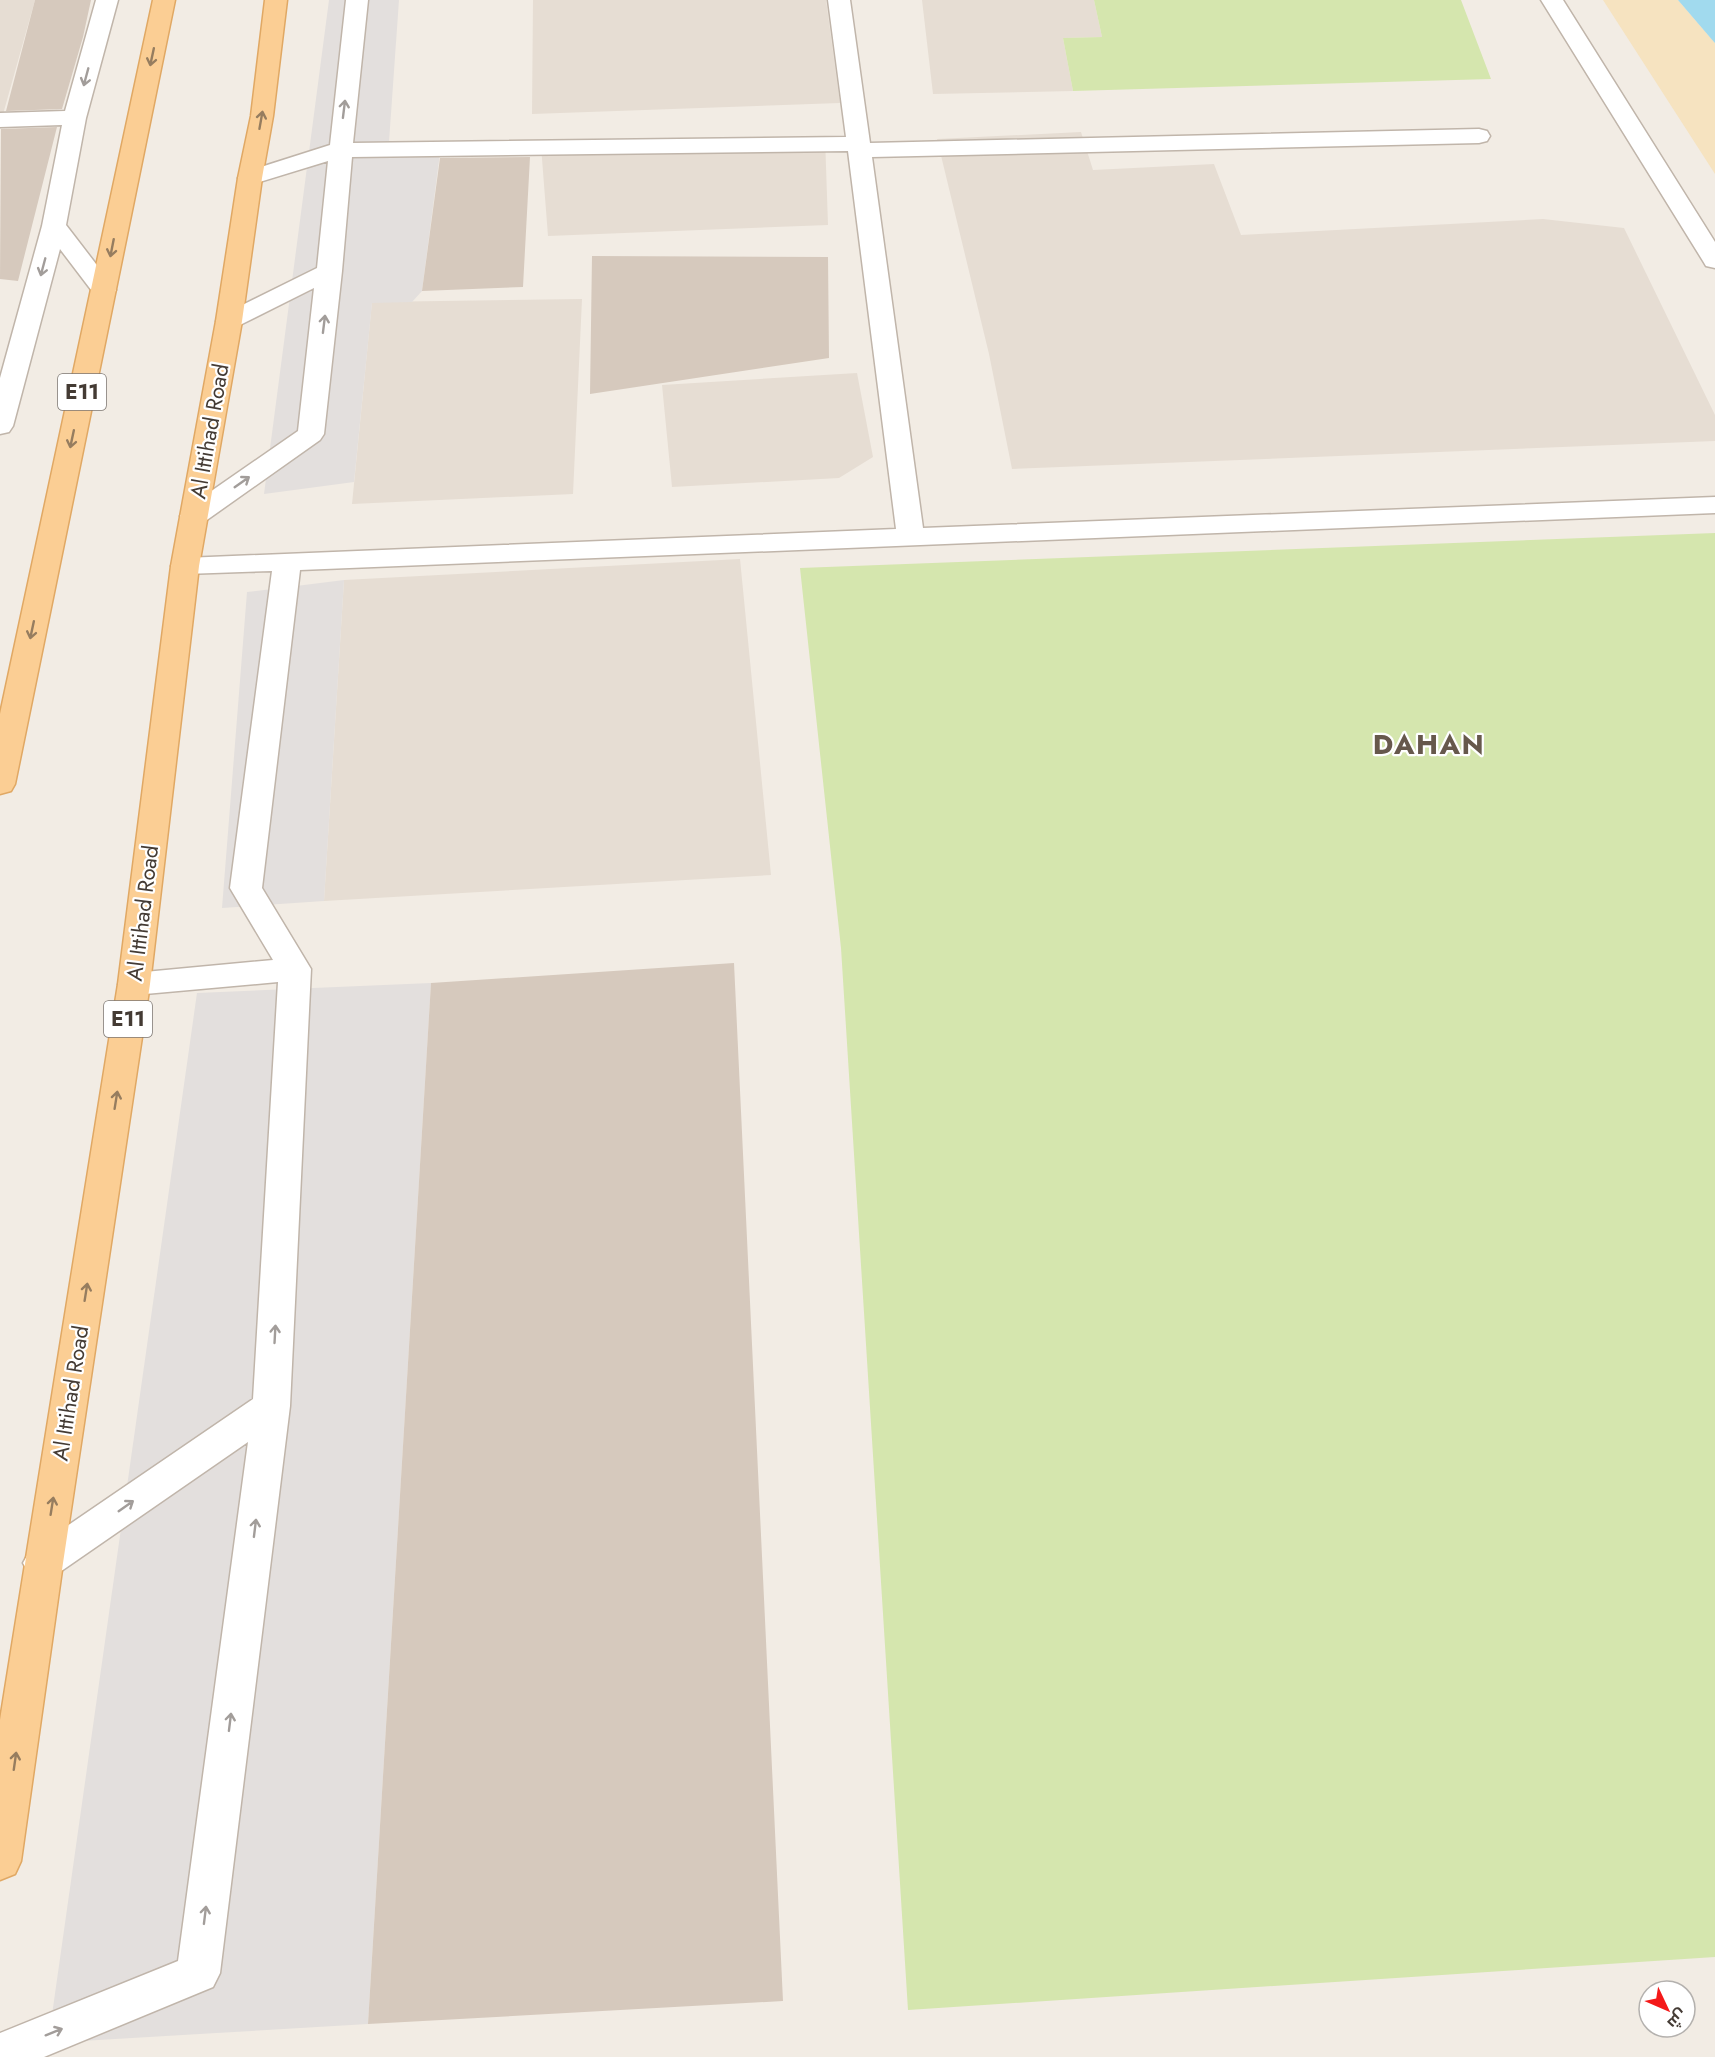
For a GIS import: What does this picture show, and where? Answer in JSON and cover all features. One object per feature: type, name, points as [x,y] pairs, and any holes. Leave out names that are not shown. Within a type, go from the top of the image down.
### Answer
[{"type":"main road","name":"E11","points":[[2,768],[164,0]]},
{"type":"main road","name":"Al Ittihad Road","points":[[0,1861],[134,984],[185,566],[229,321],[250,177],[262,116],[276,0]]},
{"type":"street","points":[[0,426],[54,226],[75,118],[107,0]]},
{"type":"street","points":[[194,516],[311,434],[330,271],[339,150],[357,0]]},
{"type":"street","points":[[839,0],[911,538]]},
{"type":"street","points":[[1552,0],[1715,261]]},
{"type":"street","points":[[0,120],[75,118]]},
{"type":"street","points":[[250,177],[339,150],[859,147],[1479,136]]},
{"type":"street","points":[[54,226],[104,290]]},
{"type":"street","points":[[229,321],[330,271]]},
{"type":"street","points":[[185,566],[1715,505]]},
{"type":"street","points":[[0,2054],[198,1973],[271,1406],[295,969],[246,888],[287,562]]},
{"type":"street","points":[[134,984],[295,969]]},
{"type":"street","points":[[44,1563],[271,1406]]},
{"type":"shaded area","points":[[0,0],[35,0],[0,125]]},
{"type":"shaded area","points":[[329,0],[399,0],[388,156],[440,153],[422,291],[412,302],[372,303],[354,482],[264,494]]},
{"type":"shaded area","points":[[533,0],[826,0],[840,103],[532,114]]},
{"type":"shaded area","points":[[922,0],[1094,0],[1102,37],[1063,38],[1073,91],[933,94]]},
{"type":"shaded area","points":[[1081,132],[1093,170],[1214,164],[1241,235],[1543,219],[1624,228],[1715,415],[1715,441],[1012,469],[989,354],[937,139]]},
{"type":"shaded area","points":[[825,137],[828,225],[548,236],[541,146]]},
{"type":"shaded area","points":[[582,299],[573,494],[352,504],[372,302]]},
{"type":"shaded area","points":[[857,373],[873,457],[839,478],[672,487],[662,385]]},
{"type":"shaded area","points":[[740,559],[771,875],[324,901],[344,580]]},
{"type":"shaded area","points":[[344,580],[324,901],[222,908],[247,592]]},
{"type":"shaded area","points":[[431,983],[368,2024],[48,2043],[197,993]]},
{"type":"green space","points":[[1094,0],[1461,0],[1491,79],[1073,91],[1063,38],[1102,37]]},
{"type":"green space","points":[[1715,533],[1715,1957],[908,2010],[841,948],[800,568]]},
{"type":"sand","points":[[1603,0],[1678,0],[1715,43],[1715,174]]},
{"type":"water","points":[[1678,0],[1715,0],[1715,43],[1714,42]]},
{"type":"building","points":[[35,0],[91,0],[62,109],[6,111]]},
{"type":"building","points":[[57,127],[18,281],[0,279],[1,129]]},
{"type":"building","points":[[530,157],[523,287],[422,291],[440,158]]},
{"type":"building","points":[[592,256],[828,257],[829,358],[590,394]]},
{"type":"building","points":[[734,963],[783,2001],[368,2024],[431,983]]},
{"type":"district","name":"DAHAN","points":[[1429,744]]}]
